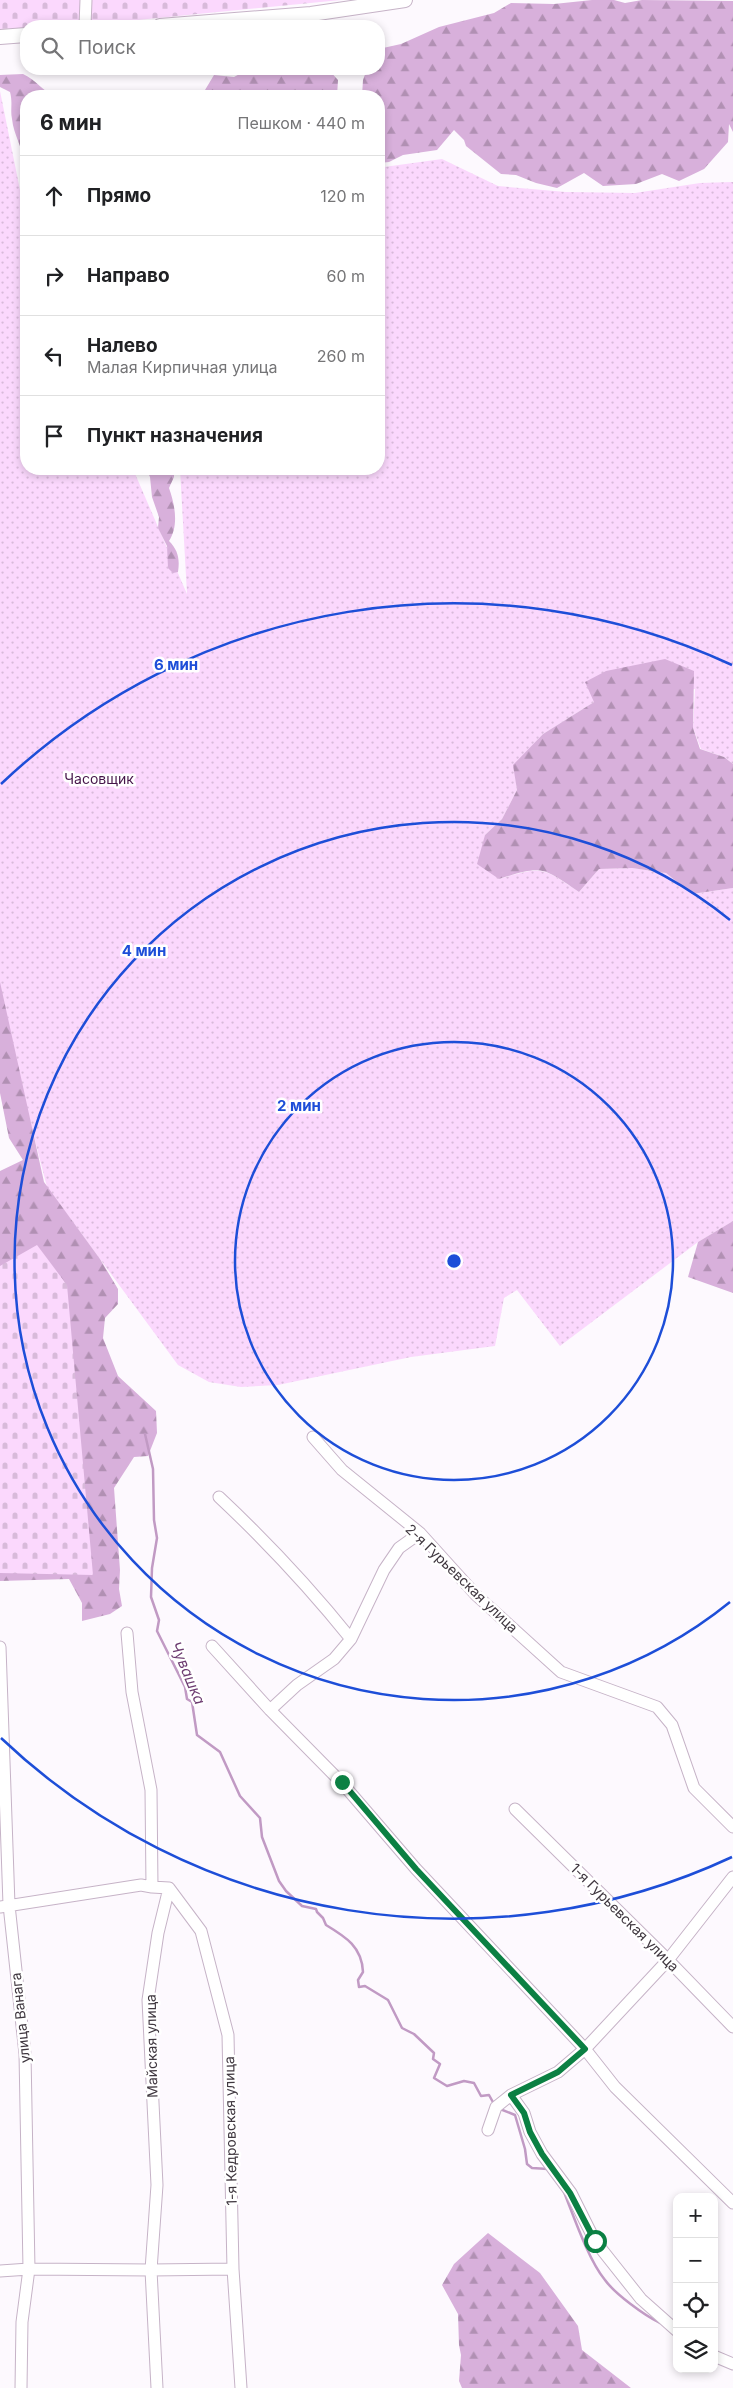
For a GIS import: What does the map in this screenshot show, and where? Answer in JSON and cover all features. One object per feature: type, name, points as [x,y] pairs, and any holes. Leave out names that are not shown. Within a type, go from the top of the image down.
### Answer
[{"type":"main road","points":[[236,20],[311,14],[405,0]]},
{"type":"main road","points":[[0,37],[20,35]]},
{"type":"street","points":[[85,20],[86,0]]},
{"type":"street","name":"2-я Гурьевская улица","points":[[313,1437],[342,1470],[420,1533],[476,1595],[561,1672],[657,1706],[672,1725],[694,1788],[733,1828]]},
{"type":"street","points":[[219,1497],[266,1540],[351,1639]]},
{"type":"street","points":[[270,1710],[297,1685],[334,1659],[351,1639],[384,1570],[399,1548],[420,1533]]},
{"type":"street","points":[[127,1633],[132,1692],[151,1790],[152,1886]]},
{"type":"street","points":[[212,1646],[270,1710],[342,1782],[416,1869],[585,2049],[615,2087],[733,2203]]},
{"type":"street","name":"улица Ванага","points":[[0,1647],[4,1906],[25,2054],[29,2268],[22,2322],[21,2388]]},
{"type":"street","name":"1-я Гурьевская улица","points":[[515,1809],[733,2027]]},
{"type":"street","points":[[488,2130],[496,2107],[511,2095],[558,2072],[585,2049],[668,1960],[733,1877]]},
{"type":"street","points":[[4,1906],[140,1885],[169,1888]]},
{"type":"street","name":"1-я Кедровская улица","points":[[169,1888],[202,1931],[228,2035],[233,2269],[241,2388]]},
{"type":"street","name":"Майская улица","points":[[157,2388],[151,2270],[157,2185],[148,2000],[158,1933],[169,1888]]},
{"type":"street","points":[[511,2095],[524,2113],[530,2132],[542,2154],[570,2193],[595,2241],[641,2299],[674,2328]]},
{"type":"street","points":[[0,2271],[29,2268],[233,2269]]},
{"type":"street","points":[[718,2358],[733,2364]]},
{"type":"green space","points":[[0,0],[341,0],[138,20],[20,20],[20,28],[0,29]]},
{"type":"green space","points":[[592,0],[614,0],[625,3],[642,0],[733,1],[733,132],[729,124],[728,142],[704,169],[679,181],[662,174],[636,184],[603,186],[584,173],[557,188],[536,183],[516,175],[501,174],[466,146],[464,140],[454,130],[437,150],[403,155],[385,162],[385,90],[362,90],[365,75],[385,75],[385,48],[401,44],[439,27],[494,13],[511,3],[554,4]]},
{"type":"green space","points":[[0,75],[25,75],[45,90],[20,90],[20,147],[11,116],[10,92],[0,87]]},
{"type":"green space","points":[[214,75],[234,77],[238,75],[333,75],[338,80],[337,90],[205,90]]},
{"type":"green space","name":"Часовщик","points":[[0,91],[20,190],[20,475],[136,475],[187,594],[180,475],[385,475],[385,167],[442,159],[498,186],[566,192],[635,193],[700,183],[733,182],[733,764],[724,757],[701,749],[693,728],[695,689],[594,702],[543,734],[514,765],[517,790],[502,819],[485,835],[499,879],[525,872],[542,871],[549,873],[579,892],[599,869],[632,868],[666,873],[692,894],[733,888],[733,1221],[698,1242],[560,1346],[517,1290],[504,1298],[495,1346],[411,1357],[278,1385],[241,1387],[209,1382],[178,1365],[47,1187],[0,1005]]},
{"type":"green space","points":[[149,475],[174,475],[169,488],[173,501],[175,522],[169,541],[178,555],[178,572],[173,573],[168,568],[167,546],[158,528],[159,517],[152,497]]},
{"type":"green space","points":[[665,659],[694,671],[693,728],[700,749],[724,757],[733,764],[733,888],[692,894],[666,873],[632,868],[599,869],[579,892],[557,877],[542,871],[534,870],[499,879],[477,864],[485,835],[502,819],[517,790],[513,765],[543,734],[594,702],[585,682],[606,671]]},
{"type":"green space","points":[[0,982],[44,1182],[100,1259],[118,1289],[118,1304],[105,1318],[103,1338],[118,1376],[156,1411],[157,1433],[148,1456],[134,1457],[114,1488],[120,1570],[119,1589],[122,1606],[110,1614],[82,1621],[82,1603],[69,1579],[0,1581],[0,1171],[23,1160],[9,1138],[0,1093]]},
{"type":"green space","points":[[733,1221],[733,1293],[688,1277],[698,1242]]},
{"type":"green space","points":[[37,1245],[67,1285],[93,1575],[0,1573],[0,1266]]},
{"type":"green space","points":[[488,2233],[540,2273],[578,2326],[582,2350],[631,2388],[462,2388],[459,2381],[461,2355],[458,2314],[442,2285],[454,2264]]},
{"type":"waterway","name":"Чувашка","points":[[145,1434],[153,1469],[154,1520],[157,1538],[152,1568],[151,1597],[159,1620],[157,1631],[185,1687],[187,1699],[192,1702],[197,1735],[220,1752],[240,1796],[260,1818],[262,1837],[279,1881],[286,1891],[302,1906],[316,1909],[326,1925],[340,1934],[356,1949],[360,1956],[363,1972],[358,1980],[359,1987],[365,1986],[388,2000],[402,2028],[414,2034],[434,2053],[433,2059],[440,2064],[434,2078],[447,2086],[464,2081],[474,2083],[481,2096],[489,2095],[494,2104]]},
{"type":"waterway","name":"Чувашка","points":[[500,2109],[515,2115],[525,2149],[527,2164],[532,2168],[548,2169]]},
{"type":"waterway","name":"Чувашка","points":[[564,2192],[587,2250],[605,2280],[630,2304],[660,2323]]},
{"type":"route","points":[[342,1782],[416,1869],[585,2049],[558,2072],[511,2095],[524,2113],[530,2132],[542,2154],[570,2193],[595,2241]]}]
